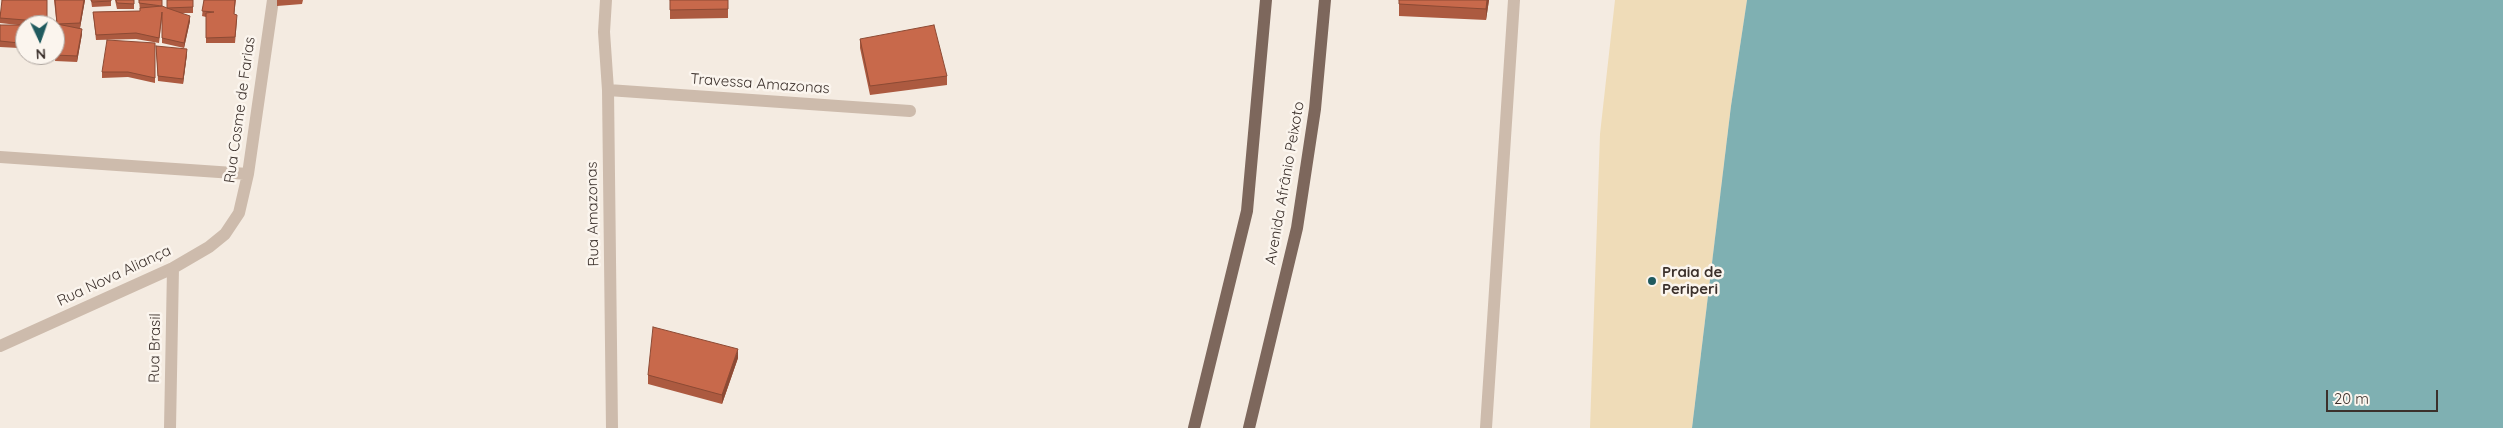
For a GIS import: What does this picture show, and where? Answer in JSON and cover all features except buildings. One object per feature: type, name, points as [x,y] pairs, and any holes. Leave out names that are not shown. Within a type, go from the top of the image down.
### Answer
[{"type":"main road","points":[[1194,428],[1247,211],[1266,0]]},
{"type":"main road","name":"Avenida Afrânio Peixoto","points":[[1249,428],[1297,228],[1315,109],[1325,0]]},
{"type":"street","name":"Rua Cosme de Farias","points":[[234,223],[242,201],[248,174],[273,0]]},
{"type":"street","name":"Rua Amazonas","points":[[606,0],[604,32],[608,90],[612,428]]},
{"type":"street","points":[[1486,428],[1514,0]]},
{"type":"street","name":"Travessa Amazonas","points":[[608,90],[910,111]]},
{"type":"street","points":[[0,157],[248,174]]},
{"type":"street","name":"Rua Nova Aliança","points":[[0,346],[173,268],[209,247],[225,234],[234,223]]},
{"type":"street","name":"Rua Brasil","points":[[170,428],[173,268]]},
{"type":"sand","name":"Praia de Periperi","points":[[1615,0],[1747,0],[1731,106],[1692,428],[1590,428],[1600,134]]},
{"type":"water","points":[[1747,0],[2503,0],[2503,428],[1692,428],[1731,106]]},
{"type":"place","name":"Praia de Periperi","points":[[1652,281]]}]
